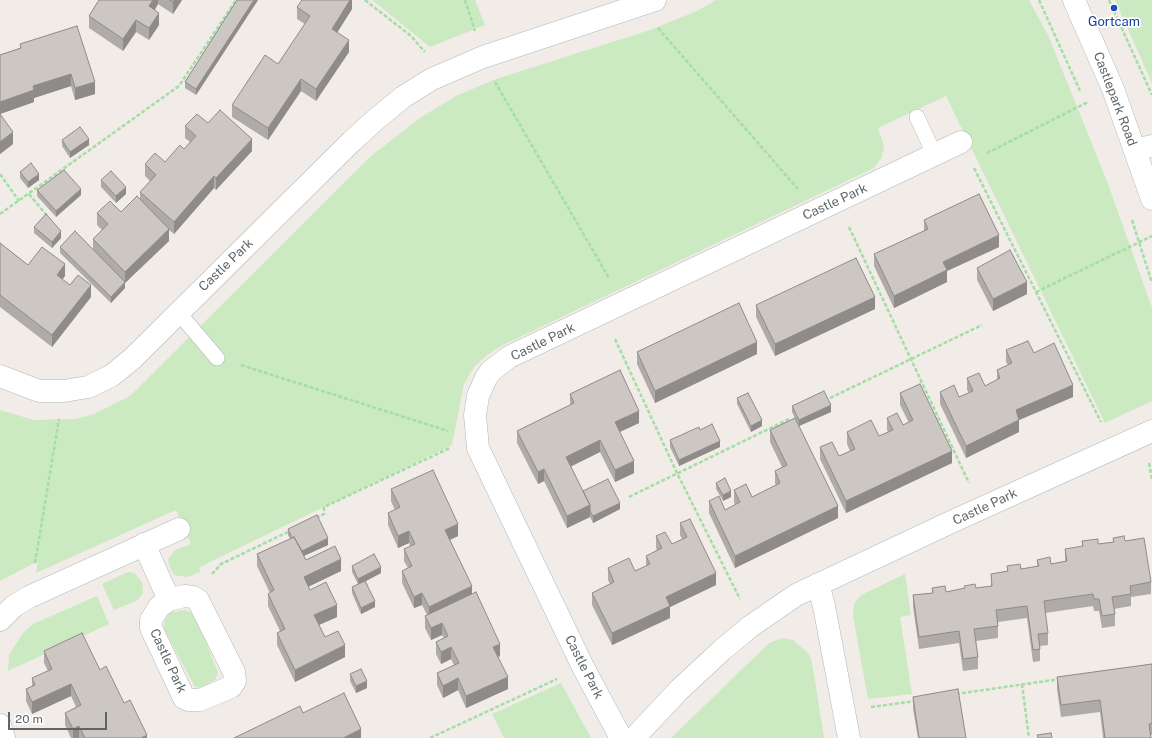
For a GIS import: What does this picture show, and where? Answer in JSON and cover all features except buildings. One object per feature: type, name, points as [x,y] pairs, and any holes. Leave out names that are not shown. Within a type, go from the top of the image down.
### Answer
[{"type":"street","name":"Castlepark Road","points":[[1074,0],[1113,89],[1143,148],[1152,199]]},
{"type":"street","name":"Castle Park","points":[[0,376],[39,391],[64,391],[88,387],[111,376],[132,359],[374,120],[403,97],[445,73],[483,57],[648,3]]},
{"type":"street","name":"Castle Park","points":[[621,738],[583,667],[472,438],[478,396],[486,378],[491,371],[509,357],[961,142]]},
{"type":"street","name":"Castle Park","points":[[634,738],[679,690],[751,626],[796,595],[981,508],[1152,431]]},
{"type":"street","points":[[0,620],[14,606],[29,598],[179,529]]},
{"type":"street","points":[[144,544],[169,600],[184,596],[193,597]]},
{"type":"street","points":[[818,584],[824,606],[849,738]]},
{"type":"street","name":"Castle Park","points":[[169,600],[159,607],[151,620],[150,628],[184,698],[188,700],[200,700],[231,687],[234,684],[235,678],[232,665],[204,610],[198,600],[193,597]]},
{"type":"street","points":[[0,725],[4,738]]},
{"type":"lane","points":[[917,117],[934,154]]},
{"type":"lane","points":[[178,312],[217,358]]},
{"type":"path","points":[[0,214],[179,86],[236,0]]},
{"type":"path","points":[[365,0],[411,36],[445,73]]},
{"type":"path","points":[[465,0],[483,57],[499,90],[624,303]]},
{"type":"path","points":[[1109,0],[1152,95]]},
{"type":"path","points":[[648,3],[675,50],[817,211],[848,226],[981,508]]},
{"type":"path","points":[[985,154],[1113,89]]},
{"type":"path","points":[[971,161],[1114,448]]},
{"type":"path","points":[[0,174],[19,201]]},
{"type":"path","points":[[29,194],[49,218]]},
{"type":"path","points":[[1036,292],[1152,236]]},
{"type":"path","points":[[604,312],[677,473],[742,604],[751,626]]},
{"type":"path","points":[[830,398],[982,325]]},
{"type":"path","points":[[217,358],[472,438]]},
{"type":"path","points":[[29,598],[64,391]]},
{"type":"path","points":[[628,497],[789,419]]},
{"type":"path","points":[[310,521],[324,514],[324,507],[472,438]]},
{"type":"path","points":[[193,597],[221,564],[296,528]]},
{"type":"path","points":[[430,738],[583,667]]},
{"type":"path","points":[[952,695],[1061,679]]},
{"type":"path","points":[[1022,684],[1029,738]]},
{"type":"path","points":[[845,711],[921,700]]},
{"type":"green space","points":[[372,0],[475,0],[485,25],[430,47]]},
{"type":"green space","points":[[716,0],[1029,0],[1048,35],[1107,181],[1152,308],[1152,401],[1105,423],[946,96],[878,128],[884,146],[882,157],[874,168],[501,346],[487,355],[474,367],[464,384],[452,445],[212,561],[199,568],[201,572],[187,577],[174,575],[168,559],[175,550],[191,544],[176,510],[36,573],[38,561],[0,581],[0,410],[34,420],[76,419],[94,414],[130,396],[371,156],[420,118],[456,96],[496,79],[650,30],[697,11]]},
{"type":"green space","points":[[1115,0],[1152,0],[1152,83]]},
{"type":"green space","points":[[128,572],[134,573],[142,582],[143,593],[138,600],[114,610],[102,584]]},
{"type":"green space","points":[[905,574],[911,615],[900,617],[912,694],[868,699],[853,616],[854,604],[861,595]]},
{"type":"green space","points":[[97,596],[109,624],[8,671],[9,655],[23,633],[33,624]]},
{"type":"green space","points":[[184,610],[192,613],[197,619],[218,673],[215,680],[202,688],[195,687],[164,629],[165,619],[170,613]]},
{"type":"green space","points":[[782,638],[793,640],[809,654],[812,662],[824,738],[671,738],[769,643]]},
{"type":"green space","points":[[561,683],[591,738],[504,738],[492,714]]},
{"type":"place","name":"Gortcam","points":[[1114,8]]}]
